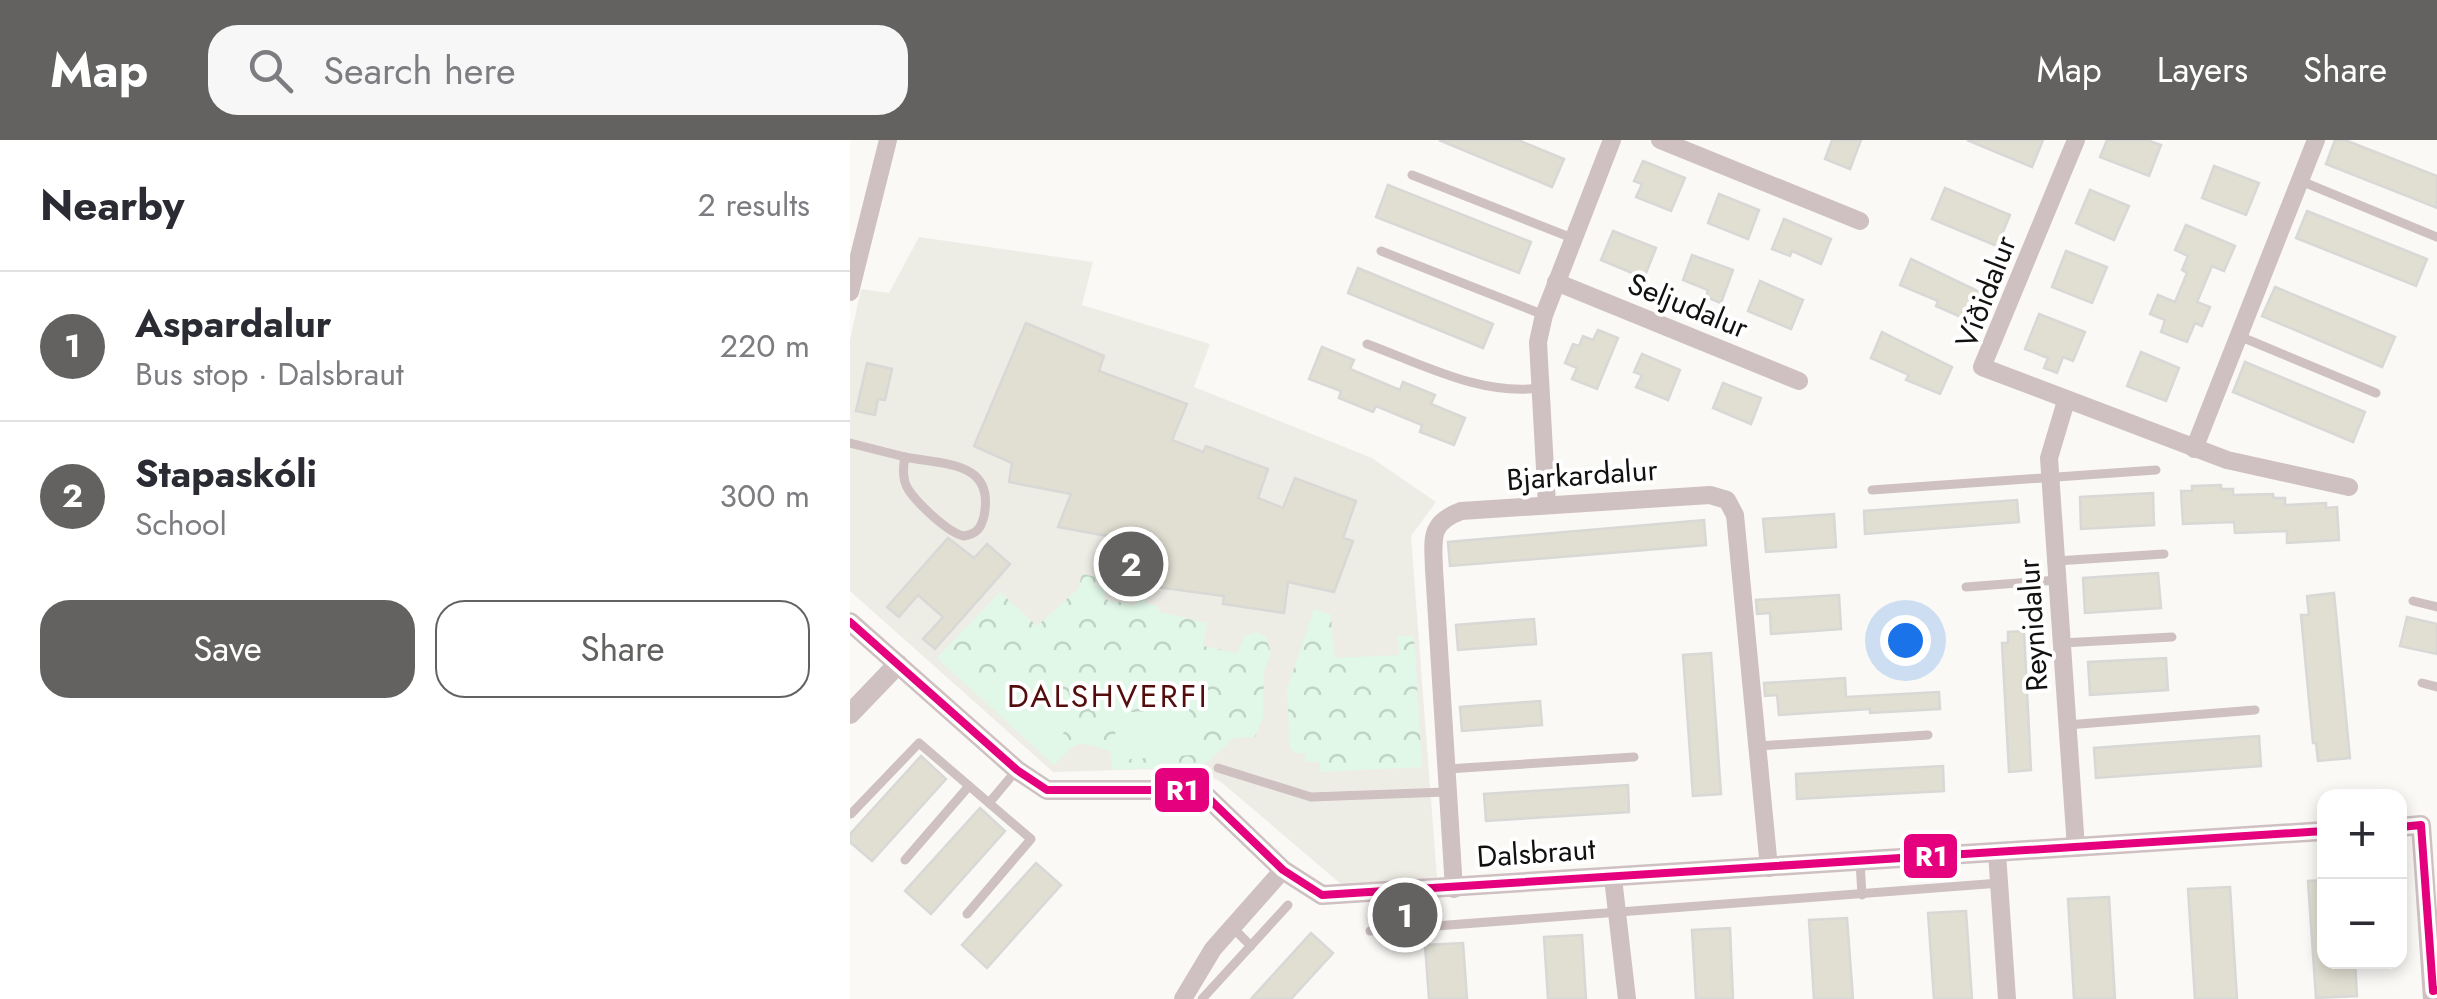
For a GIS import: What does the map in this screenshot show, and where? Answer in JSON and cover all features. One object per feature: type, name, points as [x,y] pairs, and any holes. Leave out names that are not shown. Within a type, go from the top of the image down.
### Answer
[{"type":"street","points":[[850,292],[888,140]]},
{"type":"street","points":[[1548,505],[1538,342],[1544,314],[1612,140]]},
{"type":"street","points":[[1660,140],[1860,220]]},
{"type":"street","name":"Víðidalur","points":[[2076,140],[1982,368],[2227,460],[2349,487]]},
{"type":"street","points":[[2194,449],[2316,140]]},
{"type":"street","name":"Seljudalur","points":[[1556,282],[1799,382]]},
{"type":"street","name":"Reynidalur","points":[[2066,402],[2052,443],[2050,477],[2076,848]]},
{"type":"street","name":"Bjarkardalur","points":[[1454,888],[1434,530],[1443,518],[1461,511],[1548,505],[1710,495],[1722,496],[1731,504],[1736,515],[1769,868]]},
{"type":"street","name":"Dalsbraut","points":[[850,622],[1017,770],[1047,790],[1203,793],[1283,870],[1322,895],[2317,832]]},
{"type":"street","points":[[850,714],[898,664]]},
{"type":"street","points":[[2419,825],[2431,876],[2434,993]]},
{"type":"street","points":[[1998,853],[2008,999]]},
{"type":"street","points":[[1183,999],[1192,979],[1232,927],[1283,870]]},
{"type":"street","points":[[1613,878],[1626,999]]},
{"type":"lane","points":[[1412,175],[1573,239]]},
{"type":"lane","points":[[2301,181],[2437,238]]},
{"type":"lane","points":[[1381,251],[1544,314]]},
{"type":"lane","points":[[2239,336],[2376,393]]},
{"type":"lane","points":[[1367,344],[1484,387],[1540,388]]},
{"type":"lane","points":[[850,444],[905,456],[968,470],[980,478],[987,501],[977,532],[964,536],[948,530],[908,488],[903,471],[905,456]]},
{"type":"lane","points":[[1872,490],[2156,470]]},
{"type":"lane","points":[[2056,560],[2164,554]]},
{"type":"lane","points":[[1966,587],[2057,580]]},
{"type":"lane","points":[[2412,601],[2437,607]]},
{"type":"lane","points":[[2062,644],[2172,638]]},
{"type":"lane","points":[[2422,683],[2437,687]]},
{"type":"lane","points":[[2067,724],[2255,710]]},
{"type":"lane","points":[[1758,746],[1928,735]]},
{"type":"lane","points":[[851,814],[919,743],[1031,839],[967,914]]},
{"type":"lane","points":[[1445,769],[1634,757]]},
{"type":"lane","points":[[1218,768],[1311,796],[1446,792]]},
{"type":"lane","points":[[989,803],[1017,770]]},
{"type":"lane","points":[[904,860],[969,786]]},
{"type":"lane","points":[[1860,862],[1862,895]]},
{"type":"lane","points":[[1377,894],[1374,931],[2000,884]]},
{"type":"lane","points":[[1202,999],[1288,905]]},
{"type":"lane","points":[[1232,927],[1251,946]]},
{"type":"shaded area","points":[[919,237],[1093,262],[1082,305],[1210,344],[1194,387],[1372,458],[1436,502],[1411,536],[1437,878],[1341,884],[1221,782],[1192,768],[1053,772],[850,591],[850,340],[861,289],[889,293]]},
{"type":"green space","points":[[1082,574],[1096,577],[1095,585],[1106,587],[1104,599],[1134,605],[1136,598],[1142,596],[1160,612],[1207,623],[1203,646],[1237,653],[1245,635],[1256,632],[1266,637],[1271,653],[1264,672],[1263,718],[1255,737],[1234,738],[1203,766],[1113,770],[1110,751],[1082,743],[1054,765],[937,658],[1000,592],[1037,626],[1078,589]]},
{"type":"green space","points":[[1314,609],[1331,615],[1334,658],[1399,655],[1398,636],[1414,636],[1422,767],[1320,772],[1320,762],[1306,762],[1305,753],[1290,748],[1287,689]]},
{"type":"green space","points":[[1010,656],[1078,717],[1046,752],[978,691]]},
{"type":"green space","points":[[1189,709],[1192,755],[1117,760],[1114,713]]},
{"type":"building","points":[[1439,140],[1518,140],[1564,159],[1552,187]]},
{"type":"building","points":[[1832,140],[1861,140],[1850,169],[1825,159]]},
{"type":"building","points":[[1967,140],[2043,140],[2032,167]]},
{"type":"building","points":[[2107,140],[2147,140],[2161,145],[2149,176],[2100,157]]},
{"type":"building","points":[[2335,140],[2345,140],[2437,176],[2437,208],[2326,164]]},
{"type":"building","points":[[1643,161],[1685,178],[1671,211],[1636,197],[1642,184],[1634,181]]},
{"type":"building","points":[[2214,166],[2259,183],[2246,215],[2202,198]]},
{"type":"building","points":[[1388,185],[1531,242],[1519,273],[1376,217]]},
{"type":"building","points":[[1945,188],[2010,215],[1997,246],[1932,219]]},
{"type":"building","points":[[2090,190],[2129,206],[2114,240],[2076,223]]},
{"type":"building","points":[[1719,194],[1759,210],[1748,239],[1708,223]]},
{"type":"building","points":[[2307,211],[2427,259],[2416,286],[2296,238]]},
{"type":"building","points":[[1784,219],[1831,239],[1821,264],[1792,251],[1790,256],[1772,249]]},
{"type":"building","points":[[2186,225],[2235,246],[2224,271],[2212,266],[2197,302],[2210,307],[2202,326],[2195,323],[2187,342],[2161,332],[2165,320],[2150,314],[2158,295],[2175,302],[2187,273],[2182,270],[2188,256],[2175,250]]},
{"type":"building","points":[[1613,231],[1656,248],[1644,278],[1601,260]]},
{"type":"building","points":[[2066,251],[2107,267],[2092,303],[2052,287]]},
{"type":"building","points":[[1692,255],[1733,270],[1721,303],[1706,297],[1708,290],[1683,280]]},
{"type":"building","points":[[1911,259],[1982,293],[1970,321],[1936,306],[1938,301],[1900,285]]},
{"type":"building","points":[[1358,268],[1493,324],[1483,348],[1348,293]]},
{"type":"building","points":[[1760,281],[1803,300],[1791,329],[1748,311]]},
{"type":"building","points":[[2275,287],[2395,337],[2382,367],[2262,316]]},
{"type":"building","points":[[2039,314],[2085,332],[2073,361],[2063,357],[2057,373],[2044,368],[2048,358],[2025,349]]},
{"type":"building","points":[[1026,323],[1104,356],[1099,371],[1187,404],[1172,440],[1203,452],[1206,446],[1268,469],[1258,498],[1283,508],[1295,478],[1356,501],[1343,538],[1353,541],[1334,592],[1288,582],[1284,613],[1223,604],[1224,596],[1141,585],[1146,543],[1058,527],[1071,494],[1009,482],[1012,463],[974,446]]},
{"type":"building","points":[[1598,330],[1618,338],[1597,389],[1572,379],[1577,368],[1565,363],[1573,344],[1579,346],[1583,336],[1593,340]]},
{"type":"building","points":[[1882,332],[1952,367],[1940,394],[1906,380],[1909,375],[1871,358]]},
{"type":"building","points":[[1322,347],[1354,360],[1350,369],[1400,390],[1403,382],[1435,395],[1431,404],[1465,418],[1454,445],[1420,432],[1422,425],[1376,406],[1373,412],[1339,398],[1341,391],[1309,379]]},
{"type":"building","points":[[2141,352],[2179,368],[2166,401],[2127,386]]},
{"type":"building","points":[[1642,354],[1680,370],[1668,400],[1636,387],[1642,375],[1634,372]]},
{"type":"building","points":[[2245,362],[2365,412],[2353,442],[2233,392]]},
{"type":"building","points":[[867,363],[892,369],[885,400],[878,399],[875,415],[856,411]]},
{"type":"building","points":[[1723,383],[1761,398],[1751,424],[1713,408]]},
{"type":"building","points":[[2221,485],[2221,489],[2233,489],[2233,495],[2273,494],[2274,498],[2285,498],[2285,505],[2326,503],[2326,508],[2337,507],[2339,540],[2287,543],[2287,531],[2235,533],[2234,522],[2183,524],[2181,491],[2192,491],[2192,486]]},
{"type":"building","points":[[2153,493],[2154,525],[2081,529],[2080,497]]},
{"type":"building","points":[[2017,500],[2019,522],[1865,534],[1864,511]]},
{"type":"building","points":[[1834,514],[1836,547],[1766,552],[1763,519]]},
{"type":"building","points":[[1704,520],[1706,545],[1450,566],[1448,542]]},
{"type":"building","points":[[948,538],[974,558],[987,544],[1010,564],[935,649],[923,639],[943,617],[918,595],[899,617],[887,607]]},
{"type":"building","points":[[2158,573],[2161,608],[2085,613],[2083,578]]},
{"type":"building","points":[[2334,593],[2350,758],[2318,761],[2301,615],[2309,615],[2307,596]]},
{"type":"building","points":[[1839,595],[1841,629],[1771,634],[1770,613],[1757,614],[1756,600]]},
{"type":"building","points":[[2407,617],[2437,624],[2437,654],[2400,646]]},
{"type":"building","points":[[1534,619],[1536,644],[1458,650],[1456,625]]},
{"type":"building","points":[[2024,631],[2031,770],[2009,772],[2002,643],[2008,643],[2008,632]]},
{"type":"building","points":[[1711,653],[1721,794],[1693,796],[1683,655]]},
{"type":"building","points":[[2166,658],[2168,690],[2090,695],[2088,662]]},
{"type":"building","points":[[1845,678],[1846,697],[1939,692],[1940,709],[1779,715],[1777,695],[1765,696],[1764,683]]},
{"type":"building","points":[[1540,701],[1542,725],[1462,731],[1460,707]]},
{"type":"building","points":[[2259,736],[2261,766],[2096,778],[2094,748]]},
{"type":"building","points":[[921,756],[946,779],[872,861],[850,842],[850,834]]},
{"type":"building","points":[[1943,766],[1944,791],[1797,799],[1796,774]]},
{"type":"building","points":[[1628,785],[1629,812],[1486,821],[1484,794]]},
{"type":"building","points":[[980,808],[1005,831],[931,914],[905,891]]},
{"type":"building","points":[[1036,863],[1061,885],[987,968],[962,945]]},
{"type":"building","points":[[2317,880],[2317,969],[2355,969],[2357,996],[2316,998],[2308,881]]},
{"type":"building","points":[[2230,887],[2237,999],[2195,999],[2188,889]]},
{"type":"building","points":[[2109,897],[2115,999],[2074,999],[2068,899]]},
{"type":"building","points":[[1966,911],[1972,999],[1934,999],[1928,913]]},
{"type":"building","points":[[1847,918],[1853,999],[1814,999],[1809,920]]},
{"type":"building","points":[[1730,928],[1733,999],[1696,999],[1692,930]]},
{"type":"building","points":[[1311,933],[1333,953],[1291,999],[1251,999]]},
{"type":"building","points":[[1582,935],[1586,999],[1548,999],[1544,937]]},
{"type":"building","points":[[1463,943],[1467,999],[1429,999],[1425,945]]},
{"type":"transit line","name":"R1","points":[[850,622],[1017,770],[1047,790],[1203,793],[1283,870],[1322,895],[2317,831]]},
{"type":"transit line","name":"R1","points":[[2407,826],[2421,825],[2433,991],[2437,990]]},
{"type":"place","name":"Stapaskóli","points":[[1131,564]]},
{"type":"place","name":"Aspardalur","points":[[1405,915]]},
{"type":"district","name":"DALSHVERFI","points":[[1108,696]]}]
